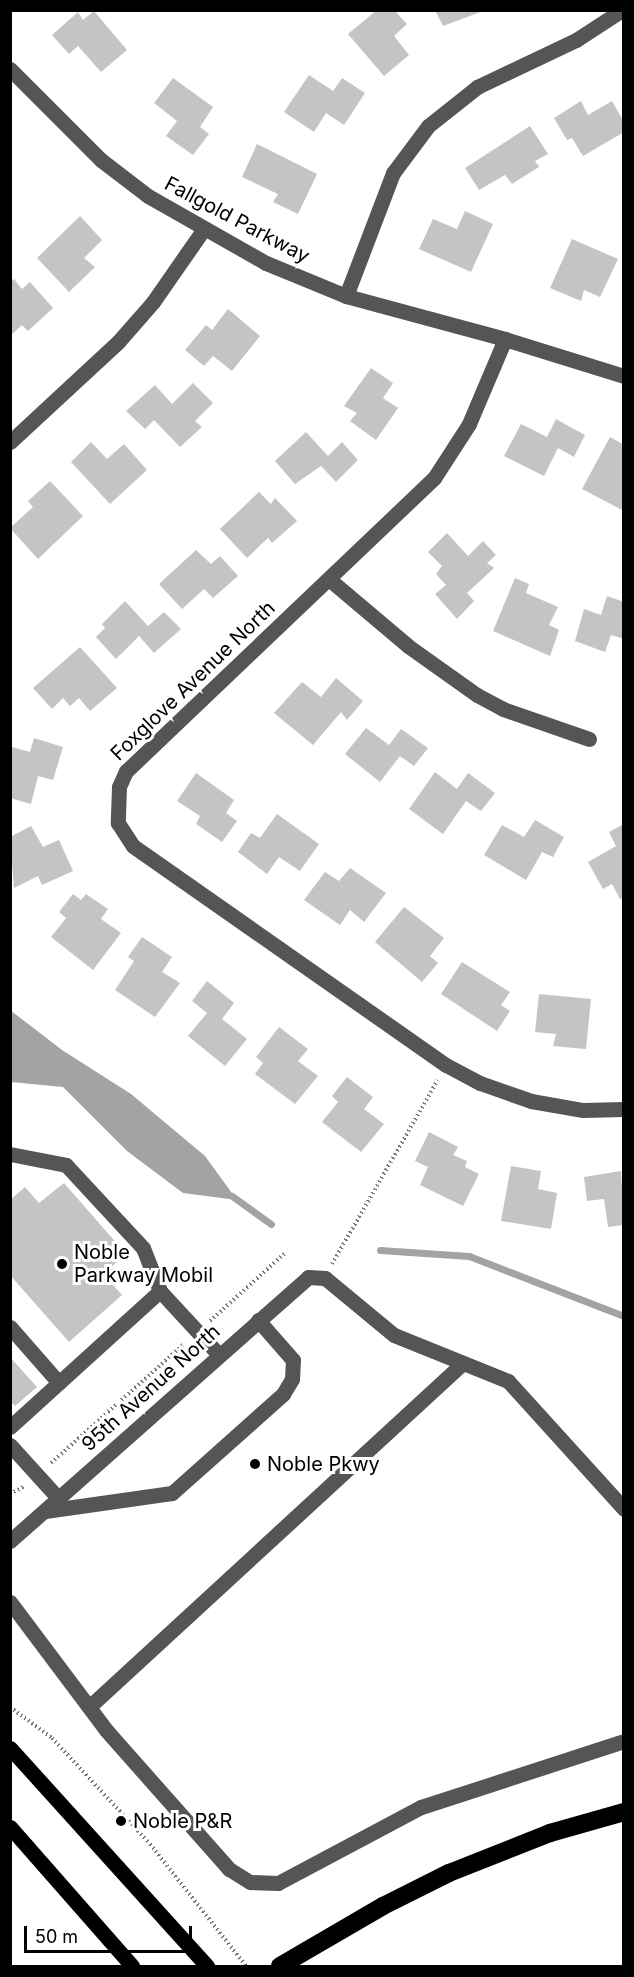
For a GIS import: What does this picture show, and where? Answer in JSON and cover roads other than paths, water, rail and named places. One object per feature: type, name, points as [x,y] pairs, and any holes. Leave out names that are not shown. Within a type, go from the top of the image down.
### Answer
[{"type":"highway","points":[[280,1966],[383,1906],[449,1873],[550,1833],[624,1812]]},
{"type":"main road","points":[[10,1748],[207,1966]]},
{"type":"main road","points":[[10,1827],[132,1966]]},
{"type":"street","points":[[346,296],[393,172],[428,126],[477,87],[576,40],[622,10]]},
{"type":"street","name":"Fallgold Parkway","points":[[10,69],[102,160],[203,230],[266,263],[346,296],[505,339],[624,376]]},
{"type":"street","points":[[10,442],[118,342],[153,302],[203,230]]},
{"type":"street","name":"Foxglove Avenue North","points":[[505,339],[469,424],[440,470],[396,518],[126,771],[118,787],[118,823],[133,846],[446,1065],[480,1083],[531,1101],[583,1110],[624,1109]]},
{"type":"street","points":[[330,580],[408,646],[477,695],[503,709],[590,739]]},
{"type":"street","points":[[10,1154],[66,1165],[143,1248],[160,1291],[219,1355]]},
{"type":"street","name":"95th Avenue North","points":[[10,1541],[308,1277],[325,1278],[394,1335],[463,1363]]},
{"type":"street","points":[[10,1427],[160,1291]]},
{"type":"street","points":[[45,1511],[172,1493],[283,1394],[292,1379],[292,1360],[258,1320]]},
{"type":"street","points":[[10,1327],[59,1383]]},
{"type":"street","points":[[89,1707],[463,1363],[508,1381],[624,1509]]},
{"type":"street","points":[[10,1445],[59,1499]]},
{"type":"street","points":[[10,1602],[89,1707],[229,1869],[250,1882],[278,1883],[421,1807],[624,1741]]},
{"type":"waterway","points":[[232,1196],[271,1224]]},
{"type":"waterway","points":[[380,1250],[469,1256],[624,1316]]},
{"type":"place","name":"Noble Parkway Mobil","points":[[62,1264]]},
{"type":"place","name":"Noble Pkwy","points":[[255,1464]]},
{"type":"place","name":"Noble P&R","points":[[121,1821]]}]
